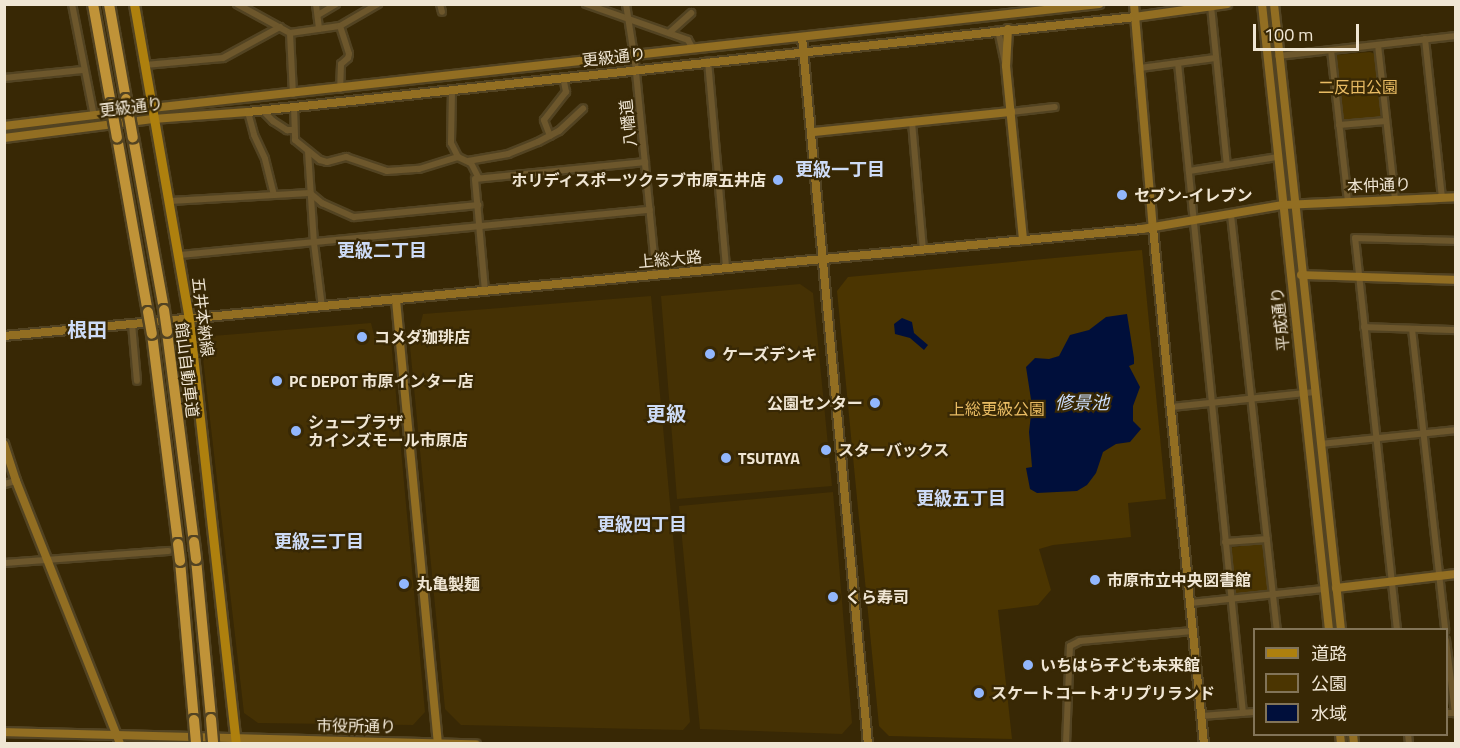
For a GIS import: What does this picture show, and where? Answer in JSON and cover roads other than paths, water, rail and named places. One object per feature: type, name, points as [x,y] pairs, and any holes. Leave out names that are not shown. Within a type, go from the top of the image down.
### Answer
[{"type":"highway","name":"館山自動車道","points":[[93,4],[152,334],[174,548],[180,561],[194,720],[193,741]]},
{"type":"highway","name":"館山自動車道","points":[[109,4],[204,545],[196,559],[213,744]]},
{"type":"main road","name":"五井本納線","points":[[134,4],[146,65],[153,119],[180,255],[189,319],[204,545],[236,742]]},
{"type":"street","points":[[72,4],[94,116]]},
{"type":"street","points":[[237,4],[290,33],[340,26],[378,4]]},
{"type":"street","points":[[316,4],[319,29]]},
{"type":"street","points":[[318,15],[336,4]]},
{"type":"street","points":[[440,4],[442,12]]},
{"type":"street","points":[[586,4],[688,39],[693,49]]},
{"type":"street","name":"八幡道","points":[[626,4],[636,69],[656,275]]},
{"type":"street","name":"更級通り","points":[[4,126],[1099,4]]},
{"type":"street","points":[[1134,4],[1153,228],[1204,744]]},
{"type":"street","name":"更級通り","points":[[4,138],[153,119],[248,112],[1008,28],[1135,17],[1227,4]]},
{"type":"street","name":"平成通り","points":[[1262,4],[1329,628]]},
{"type":"street","name":"平成通り","points":[[1274,4],[1278,56],[1300,204],[1301,275],[1341,628]]},
{"type":"street","points":[[1211,6],[1227,165]]},
{"type":"street","points":[[669,33],[691,13]]},
{"type":"street","points":[[340,26],[349,54],[348,58],[341,63],[340,89]]},
{"type":"street","points":[[146,65],[223,58],[280,27]]},
{"type":"street","points":[[1006,66],[1008,28]]},
{"type":"street","points":[[998,30],[1006,66],[1023,240]]},
{"type":"street","points":[[290,33],[293,94]]},
{"type":"street","points":[[1278,56],[1455,36]]},
{"type":"street","points":[[802,37],[813,132],[868,744]]},
{"type":"street","points":[[1425,39],[1442,198]]},
{"type":"street","points":[[1378,45],[1395,200]]},
{"type":"street","points":[[1331,50],[1348,201]]},
{"type":"street","points":[[1140,68],[1215,58]]},
{"type":"street","points":[[708,61],[726,268]]},
{"type":"street","points":[[1178,63],[1210,403],[1243,713]]},
{"type":"street","points":[[4,78],[84,70]]},
{"type":"street","points":[[550,136],[544,120],[566,92],[563,77]]},
{"type":"street","points":[[452,90],[449,129],[451,143],[458,157]]},
{"type":"street","points":[[294,107],[293,130],[296,140],[308,151],[327,162],[346,157],[387,171],[419,169],[458,157],[468,161],[476,168],[478,177],[475,179],[485,291]]},
{"type":"street","points":[[813,132],[1055,107]]},
{"type":"street","points":[[468,161],[508,154],[550,136],[583,109]]},
{"type":"street","points":[[262,110],[273,121],[287,130],[293,130]]},
{"type":"street","points":[[248,112],[254,135],[265,159],[274,195]]},
{"type":"street","points":[[1339,125],[1386,121]]},
{"type":"street","points":[[912,122],[923,250]]},
{"type":"street","points":[[308,151],[314,243],[322,307]]},
{"type":"street","points":[[1189,171],[1277,157]]},
{"type":"street","points":[[478,177],[645,162]]},
{"type":"street","points":[[170,201],[310,193],[322,203],[354,217],[477,205]]},
{"type":"street","name":"本仲通り","points":[[1231,215],[1283,205],[1455,197]]},
{"type":"street","points":[[180,255],[650,210]]},
{"type":"street","points":[[1231,215],[1276,628]]},
{"type":"street","name":"上総大路","points":[[4,336],[1153,228],[1231,215]]},
{"type":"street","points":[[1397,628],[1355,238],[1455,241]]},
{"type":"street","points":[[1301,275],[1455,280]]},
{"type":"street","points":[[396,300],[437,743]]},
{"type":"street","points":[[132,324],[137,381]]},
{"type":"street","points":[[1364,327],[1455,330]]},
{"type":"street","points":[[1412,329],[1445,628]]},
{"type":"street","points":[[1172,407],[1314,392]]},
{"type":"street","points":[[1320,444],[1455,430]]},
{"type":"street","points":[[4,444],[16,481],[120,744]]},
{"type":"street","points":[[4,484],[16,481]]},
{"type":"street","points":[[1225,542],[1267,538]]},
{"type":"street","points":[[4,563],[49,561],[174,548]]},
{"type":"street","points":[[1336,588],[1455,574]]},
{"type":"street","points":[[1191,603],[1325,589]]},
{"type":"street","points":[[1066,744],[1070,646],[1080,641],[1193,631]]},
{"type":"street","points":[[1448,656],[1455,713]]},
{"type":"street","points":[[1201,716],[1253,712]]},
{"type":"street","points":[[4,732],[115,733],[193,741]]},
{"type":"street","name":"市役所通り","points":[[193,741],[476,744]]},
{"type":"water","name":"修景池","points":[[1127,314],[1134,358],[1134,364],[1129,366],[1140,387],[1133,406],[1133,421],[1141,429],[1130,442],[1116,444],[1103,452],[1096,473],[1087,485],[1077,491],[1037,493],[1030,489],[1026,468],[1032,467],[1029,432],[1032,406],[1026,367],[1035,358],[1049,359],[1059,356],[1070,335],[1089,330],[1106,317]]},
{"type":"water","points":[[902,318],[912,322],[914,333],[928,345],[924,350],[910,338],[895,334],[894,324]]},
{"type":"tunnel","points":[[169,551],[204,547]]},
{"type":"place","name":"ホリディスポーツクラブ市原五井店","points":[[778,180]]},
{"type":"place","name":"セブン-イレブン","points":[[1122,195]]},
{"type":"place","name":"コメダ珈琲店","points":[[362,337]]},
{"type":"place","name":"ケーズデンキ","points":[[710,354]]},
{"type":"place","name":"PC DEPOT 市原インター店","points":[[277,381]]},
{"type":"place","name":"公園センター","points":[[875,403]]},
{"type":"place","name":"シュープラザ カインズモール市原店","points":[[296,431]]},
{"type":"place","name":"スターバックス","points":[[826,450]]},
{"type":"place","name":"TSUTAYA","points":[[726,458]]},
{"type":"place","name":"市原市立中央図書館","points":[[1095,580]]},
{"type":"place","name":"丸亀製麺","points":[[404,584]]},
{"type":"place","name":"くら寿司","points":[[833,597]]},
{"type":"place","name":"いちはら子ども未来館","points":[[1028,665]]},
{"type":"place","name":"スケートコートオリプリランド","points":[[979,693]]},
{"type":"district","name":"更級一丁目","points":[[840,170]]},
{"type":"district","name":"更級二丁目","points":[[382,251]]},
{"type":"district","name":"根田","points":[[87,329]]},
{"type":"district","name":"更級","points":[[666,413]]},
{"type":"district","name":"更級五丁目","points":[[961,499]]},
{"type":"district","name":"更級四丁目","points":[[642,525]]},
{"type":"district","name":"更級三丁目","points":[[319,542]]},
{"type":"park label","name":"二反田公園","points":[[1358,87]]},
{"type":"park label","name":"上総更級公園","points":[[997,409]]}]
